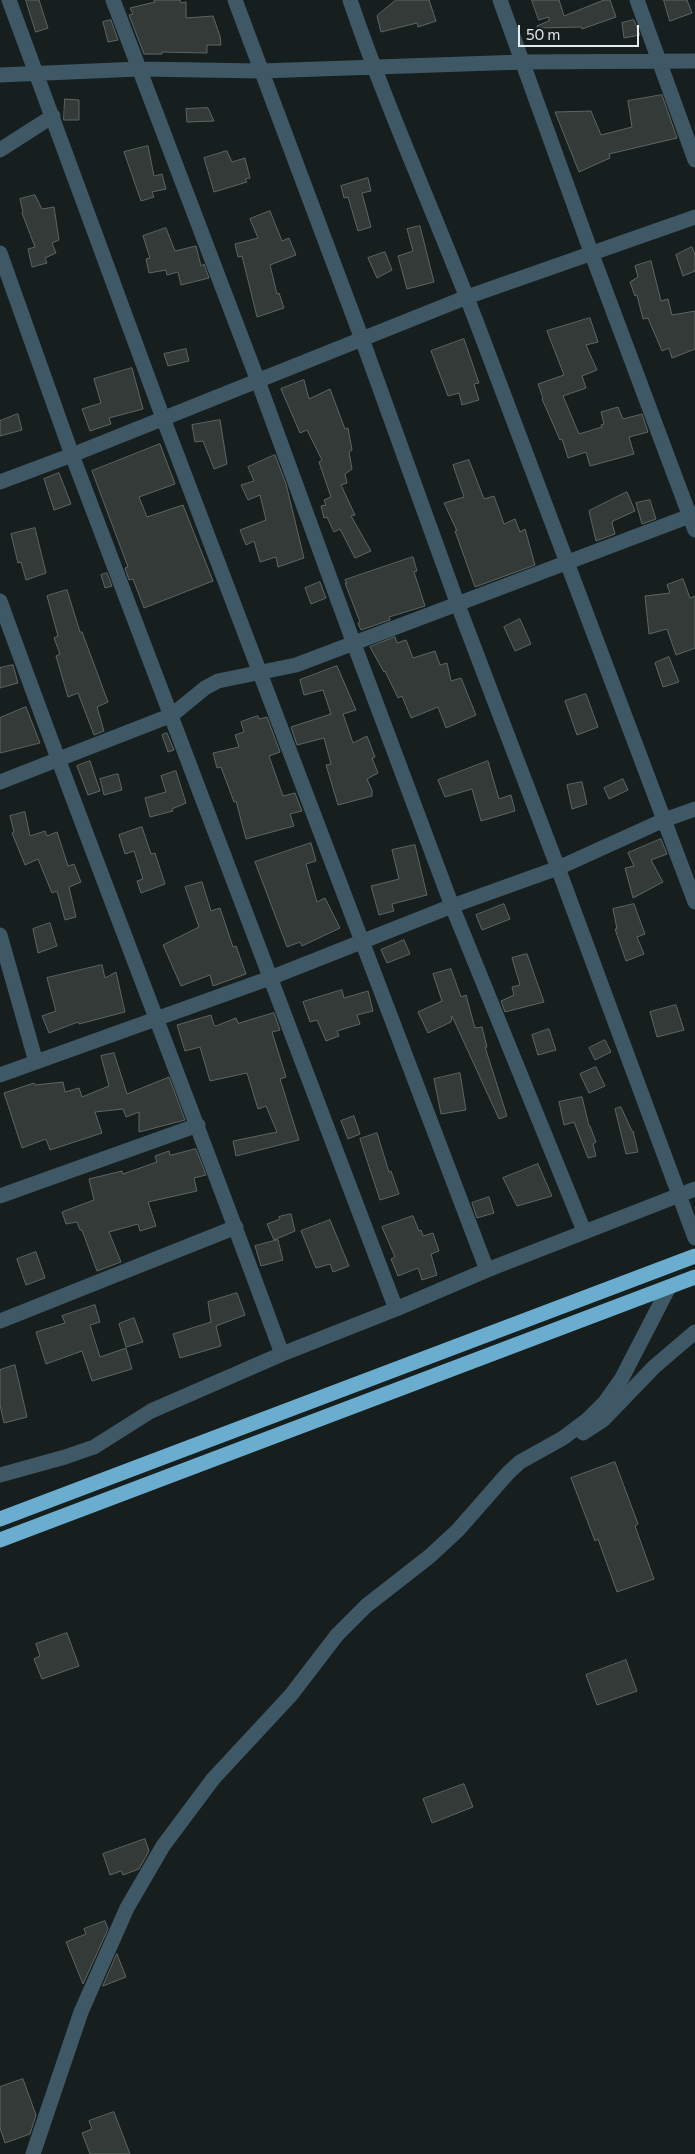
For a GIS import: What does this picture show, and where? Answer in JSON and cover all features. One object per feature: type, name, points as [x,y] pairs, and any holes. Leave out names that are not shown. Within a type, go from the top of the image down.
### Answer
[{"type":"highway","points":[[0,1519],[695,1256]]},
{"type":"highway","points":[[0,1540],[695,1277]]},
{"type":"street","points":[[9,0],[163,418],[487,1270]]},
{"type":"street","points":[[112,0],[258,381],[452,906],[584,1231]]},
{"type":"street","points":[[236,0],[458,605],[695,1238]]},
{"type":"street","points":[[350,0],[372,66],[467,297],[569,563],[695,902]]},
{"type":"street","points":[[0,782],[172,715],[205,688],[218,681],[296,666],[569,563],[693,520],[591,252],[500,0]]},
{"type":"street","points":[[637,0],[695,160]]},
{"type":"street","points":[[0,75],[139,69],[261,71],[522,62],[695,61]]},
{"type":"street","points":[[0,150],[53,116]]},
{"type":"street","points":[[0,482],[467,297],[695,217]]},
{"type":"street","points":[[0,253],[72,455],[396,1309]]},
{"type":"street","points":[[0,601],[57,759],[198,1125],[282,1354]]},
{"type":"street","points":[[0,1075],[270,978],[362,940],[558,868],[664,820],[695,809]]},
{"type":"street","points":[[0,936],[36,1062]]},
{"type":"street","points":[[0,1196],[198,1125]]},
{"type":"street","points":[[0,1474],[65,1457],[94,1447],[152,1411],[282,1354],[584,1231],[695,1189]]},
{"type":"street","points":[[0,1321],[236,1227]]},
{"type":"street","points":[[33,2154],[81,2012],[127,1908],[168,1839],[213,1779],[291,1695],[342,1629],[366,1606],[430,1556],[458,1530],[520,1462],[563,1438],[587,1420],[605,1402],[622,1378],[669,1287]]},
{"type":"street","points":[[563,1438],[582,1434],[603,1420],[654,1367],[695,1332]]},
{"type":"building","points":[[26,0],[39,0],[48,28],[36,32]]},
{"type":"building","points":[[154,0],[180,0],[181,3],[186,2],[186,18],[213,16],[221,45],[207,45],[207,53],[162,52],[162,54],[144,54],[129,15],[133,14],[130,8],[155,2]]},
{"type":"building","points":[[396,0],[429,0],[436,21],[418,27],[417,23],[381,32],[377,16]]},
{"type":"building","points":[[532,0],[559,0],[564,16],[604,0],[610,0],[616,17],[582,29],[582,27],[538,28],[537,26],[549,21],[549,17],[539,20]]},
{"type":"building","points":[[664,0],[687,0],[692,13],[670,21]]},
{"type":"building","points":[[111,20],[118,40],[108,42],[103,22]]},
{"type":"building","points":[[634,20],[640,35],[624,38],[622,23]]},
{"type":"building","points":[[662,95],[677,138],[609,154],[610,158],[579,172],[555,112],[591,111],[601,135],[632,127],[628,101]]},
{"type":"building","points":[[65,99],[79,100],[79,120],[64,120]]},
{"type":"building","points":[[208,108],[214,121],[187,122],[186,109]]},
{"type":"building","points":[[148,146],[154,176],[162,174],[166,189],[152,192],[154,197],[141,201],[124,152]]},
{"type":"building","points":[[227,151],[232,162],[245,158],[250,178],[245,179],[247,182],[214,192],[204,158]]},
{"type":"building","points":[[368,178],[371,191],[362,193],[371,227],[358,231],[348,197],[344,198],[341,186]]},
{"type":"building","points":[[35,195],[42,209],[54,207],[59,240],[52,243],[56,253],[45,258],[47,263],[32,267],[28,249],[35,247],[22,213],[20,199]]},
{"type":"building","points":[[270,211],[282,241],[289,238],[296,255],[270,265],[277,294],[279,293],[284,308],[257,317],[242,256],[238,257],[235,244],[258,238],[250,219]]},
{"type":"building","points":[[420,226],[434,282],[407,289],[398,256],[413,251],[407,229]]},
{"type":"building","points":[[166,228],[175,251],[196,246],[201,266],[204,264],[209,278],[181,285],[178,272],[167,275],[166,270],[149,273],[146,259],[150,258],[143,236]]},
{"type":"building","points":[[692,247],[695,255],[695,271],[683,276],[676,255]]},
{"type":"building","points":[[385,252],[392,270],[377,278],[368,258]]},
{"type":"building","points":[[651,261],[661,301],[668,299],[672,315],[695,311],[695,349],[672,358],[669,348],[662,351],[648,318],[643,319],[637,295],[635,296],[630,282],[638,277],[635,266]]},
{"type":"building","points":[[590,318],[598,342],[586,345],[597,370],[582,376],[586,388],[563,396],[579,434],[602,427],[601,425],[604,424],[601,412],[618,407],[623,419],[642,414],[648,432],[629,437],[634,454],[590,466],[586,452],[568,458],[562,439],[560,440],[542,399],[538,384],[564,375],[547,331]]},
{"type":"building","points":[[464,339],[479,383],[474,384],[479,400],[462,405],[459,393],[448,396],[431,351]]},
{"type":"building","points":[[186,349],[189,361],[168,366],[164,354]]},
{"type":"building","points":[[132,368],[143,409],[109,418],[111,424],[90,431],[82,409],[101,403],[94,379]]},
{"type":"building","points":[[304,380],[309,399],[330,389],[345,429],[348,428],[352,450],[349,452],[352,469],[345,474],[347,483],[341,485],[355,515],[351,516],[371,551],[355,558],[340,529],[334,532],[327,517],[324,518],[321,506],[326,505],[324,500],[331,497],[319,462],[322,460],[307,430],[300,433],[281,389]]},
{"type":"building","points":[[18,414],[22,430],[0,436],[0,421]]},
{"type":"building","points":[[220,420],[227,464],[214,469],[203,441],[195,442],[192,425]]},
{"type":"building","points":[[160,444],[175,484],[139,497],[147,517],[183,505],[213,581],[144,608],[133,579],[129,580],[125,568],[128,567],[92,471]]},
{"type":"building","points":[[275,455],[286,484],[304,558],[278,567],[276,557],[260,562],[254,541],[246,545],[240,530],[266,520],[260,495],[248,500],[241,485],[254,481],[248,467]]},
{"type":"building","points":[[469,460],[484,499],[494,496],[504,524],[515,519],[520,532],[525,529],[535,565],[475,587],[455,531],[457,531],[444,503],[464,497],[453,465]]},
{"type":"building","points":[[59,473],[71,504],[54,510],[44,479]]},
{"type":"building","points":[[627,492],[635,511],[613,521],[615,534],[596,541],[589,511]]},
{"type":"building","points":[[650,500],[656,519],[642,524],[636,503]]},
{"type":"building","points":[[35,528],[46,573],[26,580],[21,562],[18,563],[11,534]]},
{"type":"building","points":[[413,557],[417,571],[414,572],[425,606],[389,617],[390,620],[361,630],[345,580]]},
{"type":"building","points":[[107,573],[112,586],[105,588],[101,575]]},
{"type":"building","points":[[683,579],[690,598],[695,596],[695,648],[676,655],[667,629],[649,634],[645,596],[670,593],[667,585]]},
{"type":"building","points":[[320,582],[326,598],[311,604],[305,588]]},
{"type":"building","points":[[67,590],[80,632],[82,632],[108,702],[97,707],[104,731],[94,735],[78,693],[68,697],[56,656],[60,654],[54,638],[58,636],[47,596]]},
{"type":"building","points":[[520,619],[531,644],[515,651],[504,627]]},
{"type":"building","points":[[395,637],[397,643],[406,640],[413,658],[435,651],[440,665],[447,663],[451,681],[461,678],[476,715],[446,728],[438,707],[411,718],[402,696],[398,698],[385,671],[370,647]]},
{"type":"building","points":[[669,657],[679,682],[663,687],[655,663]]},
{"type":"building","points":[[13,665],[18,683],[0,688],[0,668]]},
{"type":"building","points":[[337,666],[356,710],[343,714],[353,743],[367,736],[375,757],[372,758],[378,773],[367,779],[372,790],[372,796],[338,805],[326,765],[331,764],[324,738],[297,745],[291,727],[331,714],[323,690],[304,695],[300,680]]},
{"type":"building","points":[[586,694],[598,727],[577,735],[565,701]]},
{"type":"building","points":[[26,707],[40,743],[0,753],[0,718]]},
{"type":"building","points":[[258,716],[259,719],[267,717],[280,752],[269,756],[283,796],[295,793],[302,811],[290,814],[294,826],[246,839],[236,801],[234,802],[221,767],[217,768],[213,753],[239,747],[235,735],[244,732],[241,722]]},
{"type":"building","points":[[167,733],[174,750],[168,752],[162,735]]},
{"type":"building","points":[[90,761],[100,791],[88,795],[77,766]]},
{"type":"building","points":[[488,761],[499,799],[511,795],[515,811],[481,821],[472,789],[445,797],[438,780]]},
{"type":"building","points":[[176,771],[186,803],[172,809],[173,811],[150,817],[145,798],[166,792],[161,776]]},
{"type":"building","points":[[118,774],[122,790],[104,795],[100,779]]},
{"type":"building","points":[[623,779],[628,790],[609,799],[604,788]]},
{"type":"building","points":[[582,782],[587,804],[572,809],[567,785]]},
{"type":"building","points":[[25,812],[30,836],[45,831],[47,836],[57,832],[68,866],[74,864],[81,882],[69,887],[76,917],[65,920],[57,891],[52,893],[38,859],[25,865],[12,833],[14,832],[10,816]]},
{"type":"building","points":[[142,827],[151,854],[155,853],[165,884],[141,893],[137,881],[143,879],[134,851],[125,854],[119,835]]},
{"type":"building","points":[[661,839],[667,854],[651,860],[663,882],[633,898],[625,868],[634,866],[628,853]]},
{"type":"building","points":[[311,843],[316,861],[306,864],[317,902],[325,898],[340,928],[302,946],[300,942],[287,947],[255,862]]},
{"type":"building","points":[[415,845],[427,895],[392,904],[394,911],[379,915],[371,886],[399,879],[392,850]]},
{"type":"building","points":[[202,882],[211,911],[220,908],[233,947],[236,946],[246,974],[213,986],[210,975],[181,986],[163,945],[199,927],[185,887]]},
{"type":"building","points":[[504,904],[510,919],[482,930],[476,915]]},
{"type":"building","points":[[634,904],[645,934],[637,937],[644,954],[626,961],[615,929],[617,929],[613,909]]},
{"type":"building","points":[[50,923],[57,946],[38,953],[33,929]]},
{"type":"building","points":[[404,940],[410,954],[387,963],[381,950]]},
{"type":"building","points":[[527,954],[544,1002],[505,1012],[501,1001],[514,995],[512,987],[520,985],[512,958]]},
{"type":"building","points":[[102,965],[105,978],[116,972],[125,1012],[79,1024],[78,1022],[49,1033],[42,1016],[56,1011],[47,978]]},
{"type":"building","points":[[451,969],[461,997],[466,995],[475,1028],[482,1027],[487,1047],[485,1047],[507,1116],[499,1119],[452,1016],[451,1022],[428,1033],[418,1012],[442,1001],[433,974]]},
{"type":"building","points":[[342,990],[344,998],[368,991],[373,1011],[357,1015],[360,1024],[337,1031],[339,1036],[326,1041],[317,1020],[310,1022],[303,1002]]},
{"type":"building","points":[[676,1005],[684,1030],[657,1037],[650,1012]]},
{"type":"building","points":[[274,1013],[280,1030],[272,1032],[286,1077],[280,1079],[299,1140],[236,1156],[233,1141],[277,1132],[266,1106],[258,1109],[247,1073],[210,1081],[200,1047],[185,1051],[177,1025],[211,1015],[216,1026],[236,1018],[238,1023]]},
{"type":"building","points":[[549,1029],[556,1050],[538,1055],[532,1035]]},
{"type":"building","points":[[605,1040],[611,1052],[595,1060],[589,1048]]},
{"type":"building","points":[[114,1053],[127,1094],[169,1077],[185,1120],[139,1132],[139,1112],[126,1117],[123,1109],[95,1112],[102,1133],[50,1150],[46,1139],[22,1148],[4,1093],[34,1083],[35,1085],[63,1082],[65,1092],[79,1088],[82,1097],[109,1086],[101,1056]]},
{"type":"building","points":[[596,1067],[605,1086],[589,1093],[580,1074]]},
{"type":"building","points":[[460,1073],[466,1110],[441,1114],[434,1079]]},
{"type":"building","points":[[582,1097],[589,1126],[596,1142],[593,1144],[596,1156],[588,1158],[574,1122],[564,1125],[559,1102]]},
{"type":"building","points":[[621,1107],[633,1131],[638,1152],[626,1154],[615,1109]]},
{"type":"building","points":[[354,1116],[360,1134],[348,1139],[341,1121]]},
{"type":"building","points":[[377,1133],[389,1172],[391,1171],[399,1194],[380,1200],[360,1139]]},
{"type":"building","points":[[196,1149],[206,1175],[194,1178],[197,1191],[148,1202],[156,1226],[140,1231],[138,1224],[109,1232],[121,1262],[97,1271],[82,1230],[80,1230],[77,1222],[66,1224],[62,1212],[94,1200],[89,1179],[122,1171],[123,1174],[157,1162],[155,1156],[169,1151],[170,1155]]},
{"type":"building","points":[[538,1164],[552,1196],[517,1206],[503,1178]]},
{"type":"building","points":[[489,1197],[494,1213],[477,1218],[472,1203]]},
{"type":"building","points":[[291,1214],[295,1231],[274,1240],[267,1224],[280,1219],[279,1217]]},
{"type":"building","points":[[413,1216],[423,1236],[433,1233],[439,1251],[431,1254],[437,1275],[422,1280],[418,1268],[398,1276],[391,1259],[395,1257],[382,1227]]},
{"type":"building","points":[[330,1220],[349,1266],[333,1272],[330,1264],[316,1268],[301,1231]]},
{"type":"building","points":[[278,1240],[283,1260],[261,1266],[255,1246]]},
{"type":"building","points":[[36,1252],[45,1278],[26,1285],[17,1259]]},
{"type":"building","points":[[237,1293],[245,1315],[216,1326],[221,1346],[180,1358],[173,1334],[211,1322],[208,1302]]},
{"type":"building","points":[[95,1305],[100,1322],[90,1325],[100,1357],[126,1348],[132,1369],[92,1381],[82,1351],[46,1364],[36,1332],[65,1323],[62,1316]]},
{"type":"building","points":[[134,1318],[143,1342],[126,1347],[119,1324]]},
{"type":"building","points":[[15,1365],[27,1417],[4,1423],[0,1405],[0,1370]]},
{"type":"building","points":[[615,1462],[638,1524],[635,1526],[654,1579],[617,1592],[598,1539],[595,1541],[571,1478]]},
{"type":"building","points":[[67,1633],[79,1666],[42,1679],[34,1659],[40,1656],[36,1644]]},
{"type":"building","points":[[626,1660],[637,1691],[597,1705],[586,1675]]},
{"type":"building","points":[[464,1784],[473,1807],[432,1823],[423,1799]]},
{"type":"building","points":[[145,1839],[149,1851],[139,1869],[123,1875],[121,1871],[110,1875],[103,1854]]},
{"type":"building","points":[[105,1921],[108,1929],[83,1984],[66,1942],[86,1934],[84,1929]]},
{"type":"building","points":[[117,1954],[126,1977],[103,1986]]},
{"type":"building","points":[[23,2079],[36,2115],[30,2134],[5,2143],[0,2128],[0,2087]]},
{"type":"building","points":[[114,2112],[130,2154],[90,2154],[82,2133],[92,2129],[89,2121]]}]
